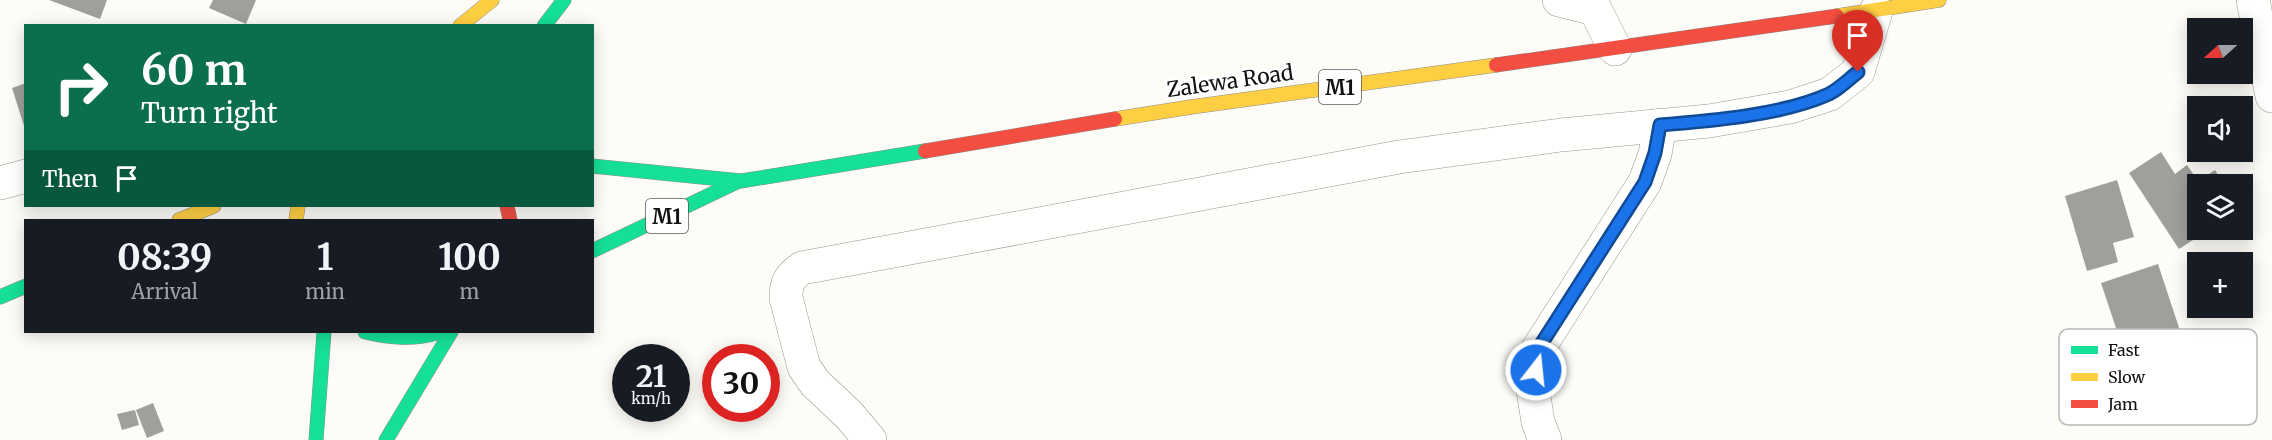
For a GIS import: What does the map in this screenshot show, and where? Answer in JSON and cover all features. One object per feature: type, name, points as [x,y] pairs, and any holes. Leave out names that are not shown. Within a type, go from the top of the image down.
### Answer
[{"type":"main road","points":[[462,24],[492,0]]},
{"type":"main road","points":[[546,24],[564,0]]},
{"type":"main road","name":"Zalewa Road","points":[[594,166],[741,181],[1191,107],[1615,49],[1939,0]]},
{"type":"main road","name":"Zalewa Road","points":[[594,250],[741,181]]},
{"type":"main road","points":[[182,219],[212,207]]},
{"type":"main road","points":[[0,299],[24,287]]},
{"type":"main road","points":[[0,299],[24,300]]},
{"type":"main road","points":[[316,440],[324,333]]},
{"type":"main road","points":[[369,333],[388,338],[422,338],[437,333]]},
{"type":"main road","points":[[386,440],[450,333]]},
{"type":"street","points":[[1559,0],[1595,9],[1615,49]]},
{"type":"street","points":[[2253,0],[2272,96]]},
{"type":"street","points":[[870,440],[849,415],[815,383],[804,367],[786,298],[786,287],[790,276],[802,268],[1399,157],[1561,135],[1709,121],[1790,107],[1830,94],[1858,72],[1876,11]]},
{"type":"street","points":[[1545,440],[1538,422],[1533,390],[1538,349],[1645,182],[1655,153],[1660,125]]},
{"type":"street","points":[[0,183],[24,177]]},
{"type":"building","points":[[49,0],[107,0],[100,19]]},
{"type":"building","points":[[213,0],[256,0],[246,24],[209,8]]},
{"type":"building","points":[[24,84],[24,126],[12,88]]},
{"type":"building","points":[[2161,152],[2175,174],[2187,165],[2193,174],[2187,174],[2187,240],[2193,240],[2179,249],[2129,173]]},
{"type":"building","points":[[2117,180],[2134,237],[2113,243],[2118,262],[2087,271],[2065,196]]},
{"type":"building","points":[[2158,264],[2179,329],[2116,329],[2101,283]]},
{"type":"building","points":[[153,403],[164,431],[147,438],[136,410]]},
{"type":"building","points":[[135,410],[139,425],[122,430],[117,414]]},
{"type":"traffic: fast","points":[[546,24],[564,0]]},
{"type":"traffic: fast","points":[[594,166],[741,181],[925,151]]},
{"type":"traffic: fast","points":[[594,250],[739,181]]},
{"type":"traffic: fast","points":[[0,297],[24,287]]},
{"type":"traffic: fast","points":[[316,440],[324,333]]},
{"type":"traffic: fast","points":[[370,333],[402,337],[435,333]]},
{"type":"traffic: fast","points":[[386,440],[450,333]]},
{"type":"traffic: slow","points":[[462,24],[492,0]]},
{"type":"traffic: slow","points":[[1837,16],[1939,0]]},
{"type":"traffic: slow","points":[[1115,119],[1496,65]]},
{"type":"traffic: slow","points":[[182,219],[212,207]]},
{"type":"traffic: slow","points":[[296,219],[298,207]]},
{"type":"traffic: jam","points":[[1496,65],[1837,16]]},
{"type":"traffic: jam","points":[[925,151],[1115,119]]},
{"type":"traffic: jam","points":[[507,207],[510,219]]},
{"type":"route","points":[[1536,370],[1538,349],[1645,182],[1655,153],[1660,125],[1709,121],[1790,107],[1830,94],[1858,72]]}]
